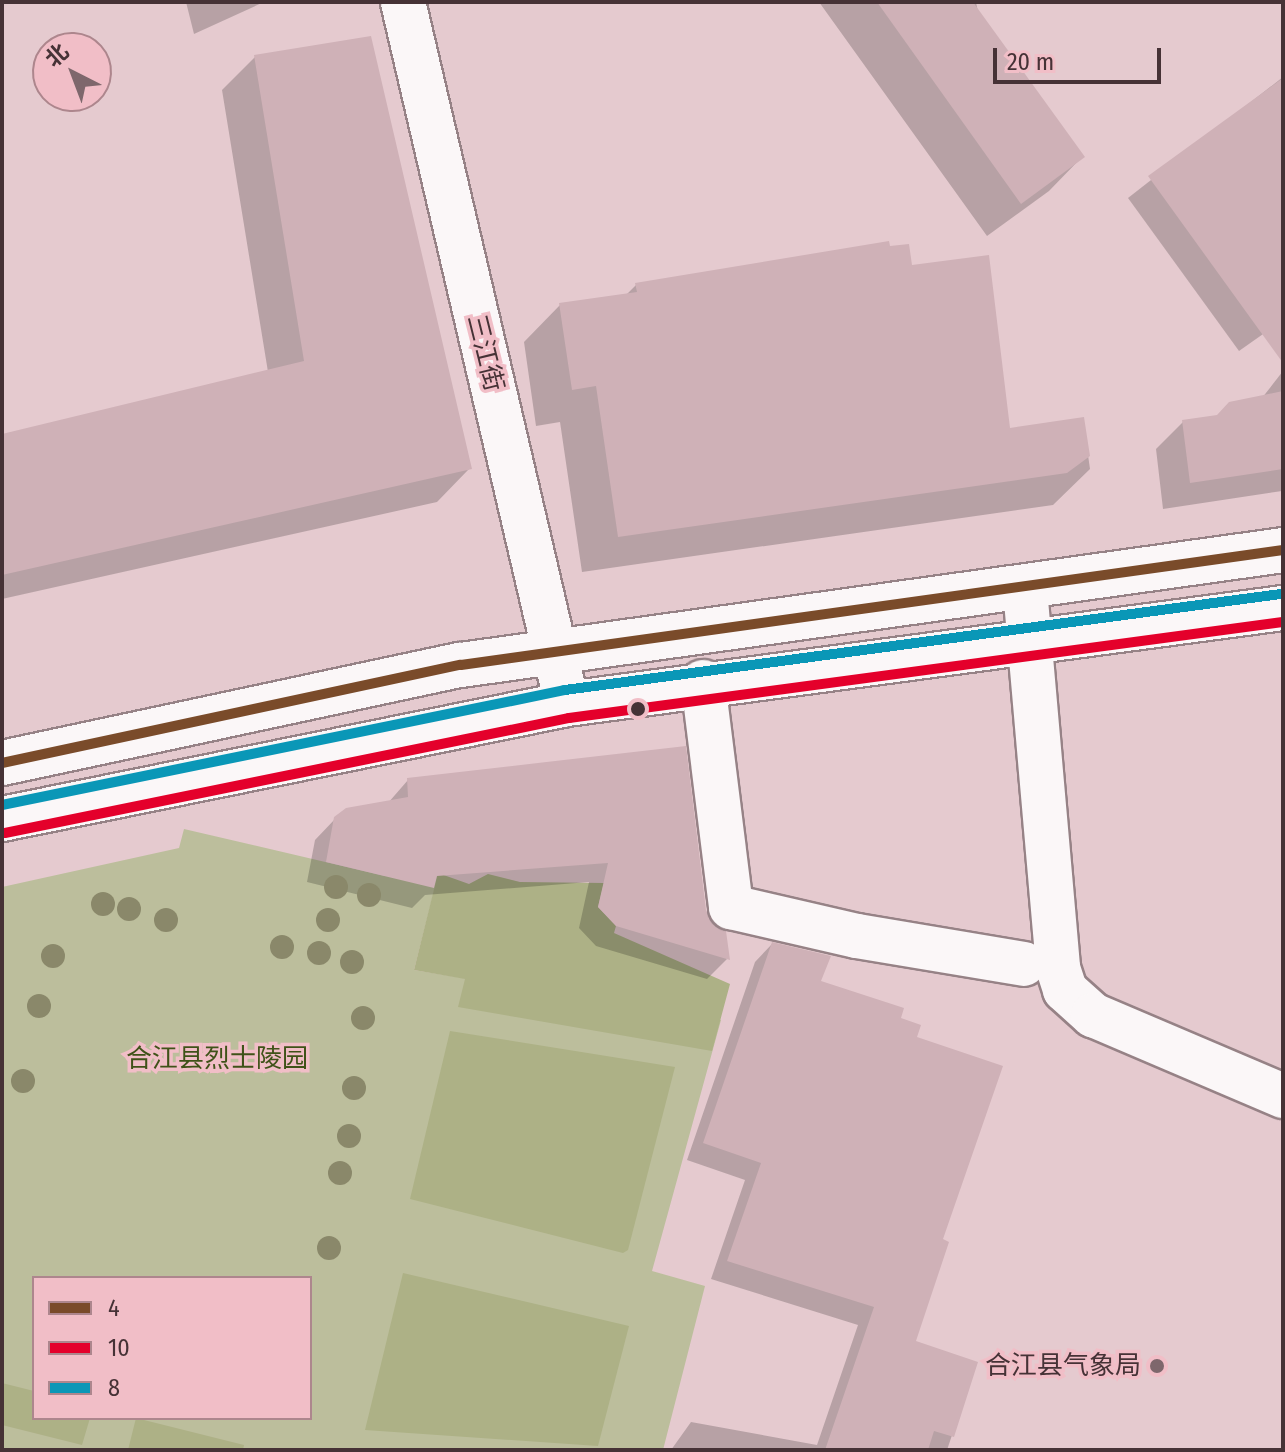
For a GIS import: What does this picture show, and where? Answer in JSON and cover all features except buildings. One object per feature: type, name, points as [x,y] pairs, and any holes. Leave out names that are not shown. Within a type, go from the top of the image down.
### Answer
[{"type":"main road","name":"三江街","points":[[403,2],[567,704]]},
{"type":"main road","points":[[2,763],[461,665],[1025,589],[1283,550]]},
{"type":"main road","points":[[1025,589],[1058,968],[1065,990],[1093,1015],[1283,1096]]},
{"type":"main road","points":[[2,819],[567,704],[703,682],[1283,608]]},
{"type":"main road","points":[[703,682],[731,907],[857,936],[1024,964]]},
{"type":"green space","name":"合江县烈士陵园","points":[[184,829],[385,876],[397,831],[446,844],[414,970],[721,1020],[652,1271],[705,1286],[663,1450],[2,1450],[2,887],[179,848]]},
{"type":"green space","points":[[438,873],[469,884],[488,874],[520,882],[604,883],[598,907],[616,926],[614,933],[730,984],[712,1051],[458,1007],[465,979],[414,970]]},
{"type":"green space","points":[[450,1031],[675,1067],[628,1250],[623,1253],[410,1199]]},
{"type":"green space","points":[[403,1273],[629,1326],[598,1446],[365,1430]]},
{"type":"green space","points":[[2,1383],[32,1390],[32,1420],[89,1420],[82,1445],[2,1425]]},
{"type":"green space","points":[[136,1420],[244,1445],[243,1450],[128,1450]]},
{"type":"transit line","name":"4","points":[[2,763],[461,665],[1283,550]]},
{"type":"transit line","name":"8","points":[[2,805],[565,690],[1281,594]]},
{"type":"transit line","name":"10","points":[[5,833],[569,718],[1283,622]]},
{"type":"place","name":"合江县气象局","points":[[1157,1366]]}]
